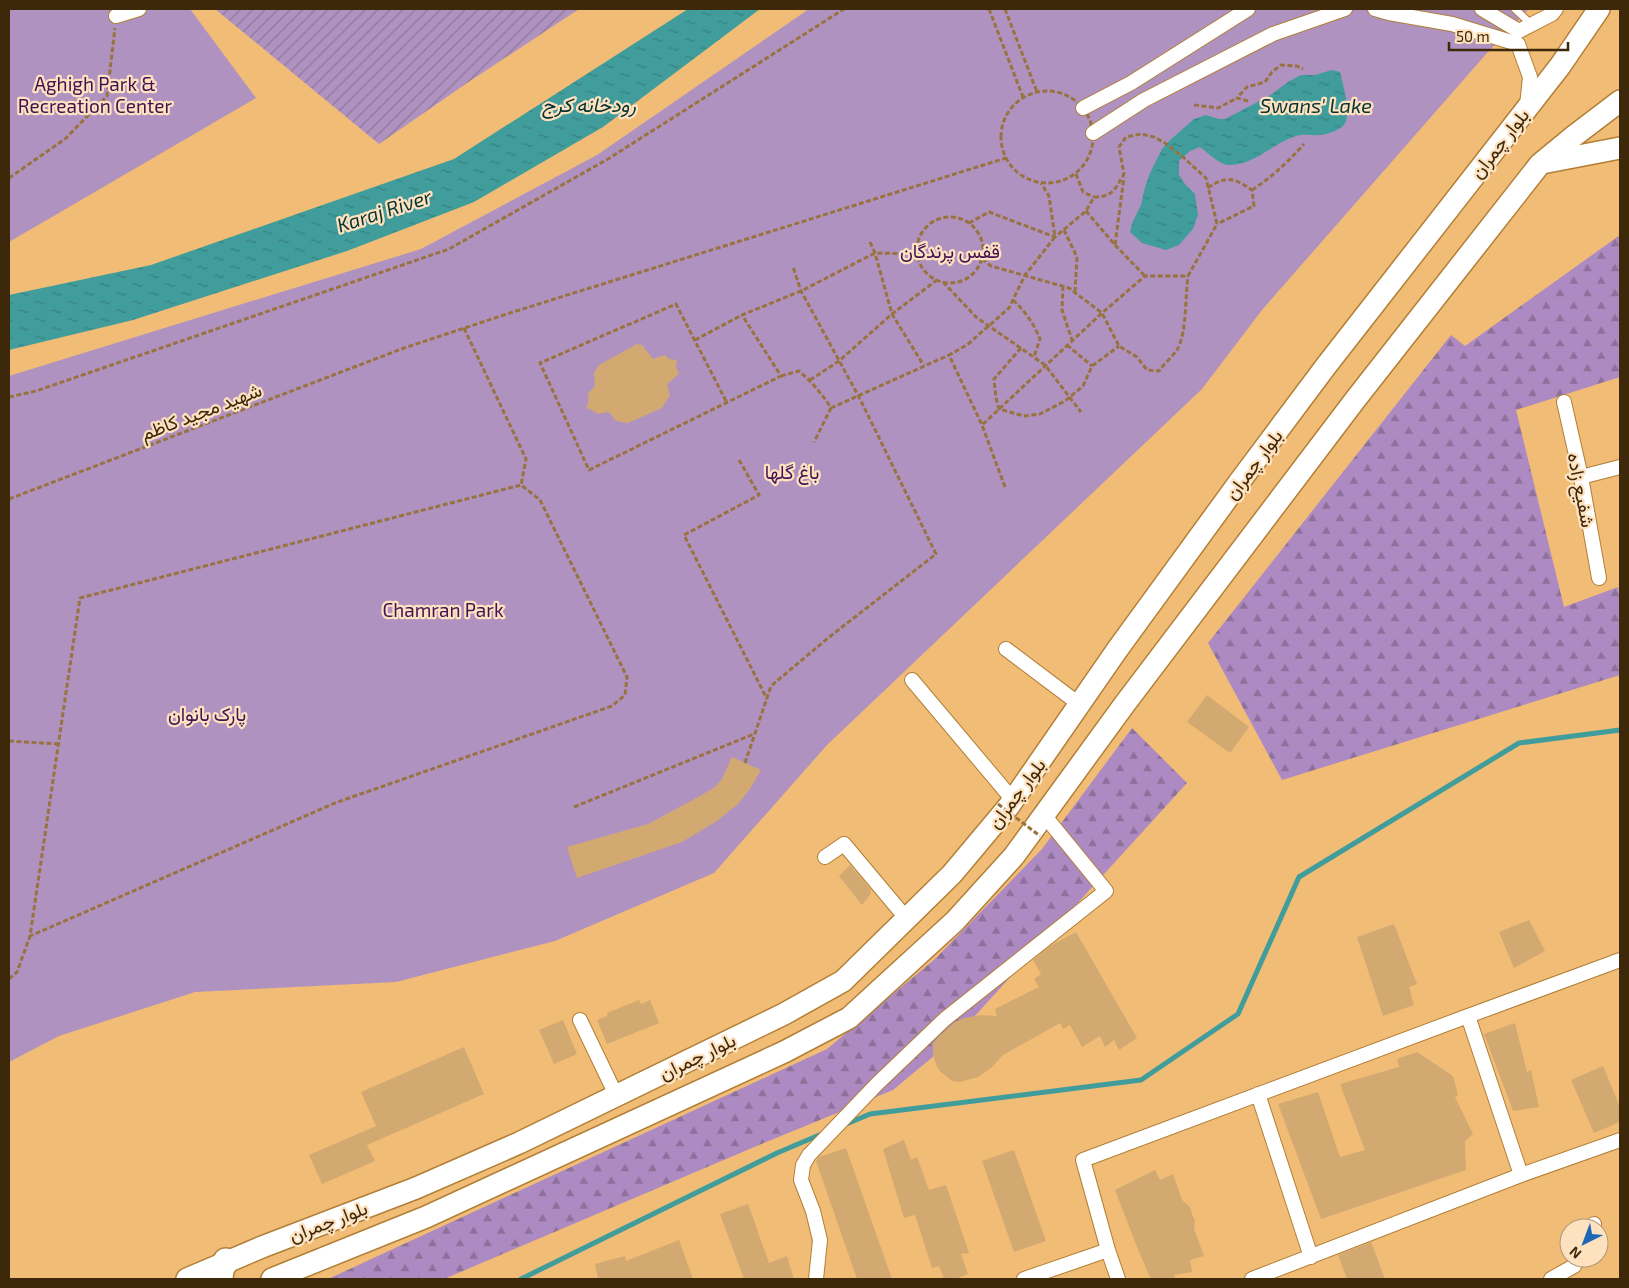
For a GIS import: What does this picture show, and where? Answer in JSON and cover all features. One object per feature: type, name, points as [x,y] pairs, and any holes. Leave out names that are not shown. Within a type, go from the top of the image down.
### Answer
[{"type":"main road","name":"بلوار چمران","points":[[187,1279],[223,1270],[520,1143],[784,1014],[843,981],[952,874],[1079,704],[1297,404],[1560,66],[1599,9]]},
{"type":"main road","name":"بلوار چمران","points":[[272,1279],[443,1209],[784,1052],[849,1018],[955,921],[1014,856],[1136,690],[1349,408],[1540,164],[1620,101]]},
{"type":"main road","points":[[1540,164],[1620,148]]},
{"type":"street","points":[[116,16],[139,9]]},
{"type":"street","points":[[1083,108],[1131,84],[1248,9]]},
{"type":"street","points":[[1093,132],[1144,100],[1272,34],[1345,9]]},
{"type":"street","points":[[1375,9],[1452,24],[1522,33],[1552,14],[1556,9]]},
{"type":"street","points":[[1482,9],[1522,33],[1530,77],[1527,108]]},
{"type":"street","name":"شفیع زاده","points":[[1564,402],[1599,578]]},
{"type":"street","points":[[1580,477],[1620,467]]},
{"type":"street","points":[[1006,649],[1079,704]]},
{"type":"street","points":[[912,680],[1005,802]]},
{"type":"street","points":[[816,1279],[820,1240],[813,1211],[801,1180],[803,1165],[809,1155],[877,1084],[945,1019],[1106,891],[1044,814]]},
{"type":"street","points":[[825,857],[844,844],[906,918]]},
{"type":"street","points":[[1118,1279],[1083,1160],[1620,960]]},
{"type":"street","points":[[1468,1016],[1521,1175]]},
{"type":"street","points":[[580,1020],[616,1095]]},
{"type":"street","points":[[1258,1094],[1311,1257]]},
{"type":"street","points":[[1252,1279],[1521,1175],[1620,1140]]},
{"type":"street","points":[[1024,1279],[1108,1250]]},
{"type":"street","points":[[1552,1279],[1571,1268]]},
{"type":"lane","points":[[1515,9],[1522,33]]},
{"type":"path","points":[[9,397],[45,388],[449,249],[608,159],[844,9]]},
{"type":"path","points":[[989,9],[1023,98]]},
{"type":"path","points":[[1005,9],[1037,92]]},
{"type":"path","points":[[9,178],[65,139],[107,96],[116,16]]},
{"type":"path","points":[[1194,105],[1218,108],[1237,98],[1248,86],[1265,82],[1272,72],[1282,65],[1297,66],[1303,69]]},
{"type":"path","points":[[1050,91],[1074,100],[1083,108],[1090,120],[1093,132],[1092,148],[1086,162],[1076,174],[1059,181],[1041,183],[1027,178],[1015,170],[1006,158],[1002,145],[1001,131],[1005,118],[1013,106],[1023,98],[1037,92],[1050,91]]},
{"type":"path","points":[[1237,98],[1248,101]]},
{"type":"path","points":[[1115,245],[1124,174],[1119,146],[1126,137],[1141,134],[1154,137],[1165,143],[1206,178],[1217,224]]},
{"type":"path","points":[[1252,190],[1285,165],[1304,144]]},
{"type":"path","name":"شهید مجید کاظم","points":[[9,499],[404,348],[1006,158]]},
{"type":"path","points":[[1076,174],[1083,192],[1094,197],[1106,197],[1114,190],[1124,174]]},
{"type":"path","points":[[1208,188],[1220,179],[1238,181],[1252,190]]},
{"type":"path","points":[[1041,183],[1049,196],[1055,237]]},
{"type":"path","points":[[982,260],[991,266],[1063,286],[1075,292],[1102,312],[1119,346],[1137,357],[1147,370],[1159,371],[1177,349],[1183,329],[1188,276],[1217,224],[1254,206],[1252,190]]},
{"type":"path","points":[[814,442],[831,408],[950,355],[967,345],[1010,308],[1025,275],[1055,237],[1086,211],[1094,197]]},
{"type":"path","points":[[1086,211],[1145,276]]},
{"type":"path","points":[[969,223],[989,212],[1055,237]]},
{"type":"path","points":[[949,217],[960,218],[969,223],[977,230],[982,239],[984,249],[978,270],[970,278],[948,283],[937,280],[927,274],[921,265],[918,254],[918,243],[922,232],[939,219],[949,217]]},
{"type":"path","points":[[1064,230],[1077,258],[1075,292]]},
{"type":"path","points":[[870,242],[875,253],[892,314],[924,366]]},
{"type":"path","points":[[695,340],[742,315],[801,291],[875,253],[918,254]]},
{"type":"path","points":[[745,763],[772,686],[828,638],[936,554],[858,397],[801,291],[793,267]]},
{"type":"path","points":[[982,425],[1102,312],[1145,276],[1188,276]]},
{"type":"path","points":[[810,380],[839,361],[892,314],[937,280]]},
{"type":"path","points":[[943,282],[976,318],[1045,365],[1069,398],[1082,412]]},
{"type":"path","points":[[1063,286],[1062,310],[1072,340]]},
{"type":"path","points":[[1013,300],[1034,325],[1040,339],[1034,357]]},
{"type":"path","points":[[726,401],[676,304],[540,363],[589,470],[726,401],[781,376],[799,372],[810,380],[831,408]]},
{"type":"path","points":[[742,315],[781,376]]},
{"type":"path","points":[[464,328],[526,459],[521,484]]},
{"type":"path","points":[[1067,345],[1092,366]]},
{"type":"path","points":[[999,409],[1024,416],[1040,414],[1069,398],[1083,386],[1092,366],[1119,346]]},
{"type":"path","points":[[999,409],[994,379],[1021,348]]},
{"type":"path","points":[[950,355],[982,425],[1005,487]]},
{"type":"path","points":[[739,460],[760,495],[684,535],[767,699]]},
{"type":"path","points":[[9,978],[17,972],[30,936],[80,598],[521,484]]},
{"type":"path","points":[[30,936],[335,803],[612,706],[624,695],[627,677],[540,500],[521,484]]},
{"type":"path","points":[[574,807],[755,734]]},
{"type":"path","points":[[9,742],[58,744]]},
{"type":"path","points":[[1005,802],[1040,836]]},
{"type":"green space","name":"Aghigh Park & Recreation Center","points":[[9,9],[190,9],[256,98],[9,242]]},
{"type":"green space","points":[[215,9],[579,9],[379,144]]},
{"type":"green space","name":"Chamran Park","points":[[809,9],[1529,9],[1487,53],[1262,310],[1202,389],[827,745],[714,873],[555,941],[396,982],[195,992],[59,1036],[9,1062],[9,376],[421,249],[597,155]]},
{"type":"green space","points":[[1620,235],[1620,377],[1516,410],[1564,607],[1618,587],[1620,602],[1620,675],[1282,780],[1208,643],[1451,335],[1465,346]]},
{"type":"green space","points":[[1132,728],[1187,783],[953,1040],[893,1090],[444,1279],[328,1279],[827,1049],[935,959],[1042,849]]},
{"type":"water","name":"رودخانه کرج","points":[[688,9],[760,9],[603,127],[474,202],[347,251],[133,320],[9,350],[9,295],[151,265],[454,159]]},
{"type":"water","name":"Swans' Lake","points":[[1332,70],[1340,72],[1346,99],[1347,114],[1342,127],[1325,134],[1300,135],[1291,138],[1257,157],[1239,164],[1229,165],[1222,163],[1200,147],[1190,151],[1179,161],[1179,175],[1195,194],[1198,215],[1193,229],[1179,245],[1166,250],[1142,243],[1130,232],[1141,205],[1150,173],[1162,149],[1194,119],[1206,115],[1225,119],[1269,96],[1301,75],[1315,75]]},
{"type":"building","points":[[637,344],[642,345],[653,359],[665,355],[669,359],[677,360],[676,367],[679,374],[667,384],[670,395],[662,408],[628,423],[616,421],[609,412],[598,414],[586,408],[589,400],[588,393],[595,386],[594,373],[599,365]]},
{"type":"building","points":[[1207,695],[1249,727],[1230,753],[1187,722]]},
{"type":"building","points":[[732,757],[761,770],[750,789],[738,804],[717,821],[682,842],[577,878],[567,847],[648,824],[700,796],[715,787],[722,779]]},
{"type":"building","points":[[850,865],[871,890],[870,895],[862,905],[839,876]]},
{"type":"building","points":[[1529,920],[1545,951],[1514,968],[1499,932]]},
{"type":"building","points":[[1394,924],[1417,984],[1409,987],[1414,1005],[1383,1016],[1357,937]]},
{"type":"building","points":[[1076,932],[1137,1038],[1119,1050],[1114,1040],[1105,1047],[1100,1036],[1082,1047],[1070,1025],[1063,1029],[1060,1023],[1003,1055],[991,1068],[978,1077],[960,1082],[952,1081],[941,1072],[933,1055],[933,1044],[938,1037],[955,1022],[964,1018],[981,1015],[997,1016],[995,1009],[1039,987],[1034,979],[1041,974],[1033,960],[1050,946]]},
{"type":"building","points":[[639,1000],[641,1004],[650,1000],[659,1023],[607,1044],[597,1020],[607,1016],[607,1013]]},
{"type":"building","points":[[563,1020],[577,1054],[554,1064],[539,1030]]},
{"type":"building","points":[[1515,1023],[1527,1072],[1531,1070],[1539,1107],[1513,1111],[1484,1034]]},
{"type":"building","points":[[464,1047],[484,1094],[367,1145],[375,1161],[322,1184],[309,1155],[376,1126],[361,1092]]},
{"type":"building","points":[[1417,1052],[1453,1076],[1458,1095],[1455,1097],[1473,1134],[1465,1141],[1466,1170],[1321,1219],[1278,1104],[1318,1092],[1340,1157],[1365,1150],[1340,1084],[1399,1067],[1397,1059]]},
{"type":"building","points":[[1603,1066],[1620,1107],[1620,1122],[1594,1133],[1571,1080]]},
{"type":"building","points":[[904,1140],[911,1160],[917,1157],[929,1190],[946,1185],[969,1253],[961,1254],[968,1274],[955,1279],[944,1279],[939,1266],[932,1268],[915,1215],[904,1218],[883,1149]]},
{"type":"building","points":[[846,1148],[892,1279],[857,1279],[816,1161],[819,1157]]},
{"type":"building","points":[[1014,1150],[1046,1241],[1014,1252],[982,1161]]},
{"type":"building","points":[[1155,1170],[1160,1180],[1173,1174],[1182,1200],[1190,1207],[1195,1221],[1194,1229],[1204,1256],[1190,1260],[1192,1272],[1174,1275],[1175,1279],[1151,1279],[1115,1190]]},
{"type":"building","points":[[748,1204],[769,1263],[787,1256],[794,1279],[744,1279],[720,1214]]},
{"type":"building","points":[[679,1240],[693,1279],[598,1279],[595,1264],[625,1256],[626,1261]]},
{"type":"building","points":[[1371,1242],[1385,1279],[1347,1279],[1338,1255]]},
{"type":"waterway","points":[[844,1125],[870,1114],[1141,1080],[1238,1014],[1299,877],[1519,743],[1620,730]]},
{"type":"waterway","points":[[521,1279],[777,1153],[824,1133]]},
{"type":"water label","name":"Karaj River","points":[[384,210]]},
{"type":"park label","name":"قفس پرندگان","points":[[950,250]]},
{"type":"park label","name":"باغ گلها","points":[[792,471]]},
{"type":"park label","name":"پارک بانوان","points":[[207,713]]}]
